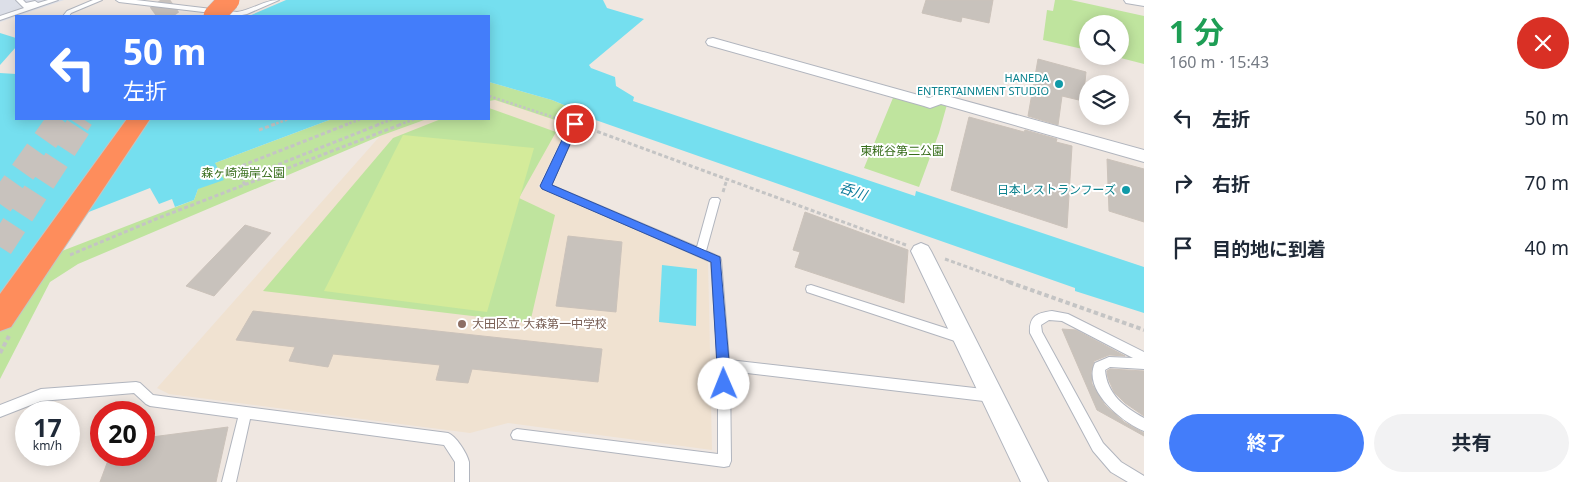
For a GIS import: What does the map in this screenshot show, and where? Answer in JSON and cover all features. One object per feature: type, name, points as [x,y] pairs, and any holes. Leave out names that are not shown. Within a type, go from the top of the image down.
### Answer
[{"type":"highway","points":[[215,15],[229,0]]},
{"type":"highway","points":[[7,323],[138,120]]},
{"type":"street","points":[[1131,0],[1144,2]]},
{"type":"street","points":[[713,42],[930,103],[940,99],[1144,156]]},
{"type":"street","points":[[921,251],[1035,482]]},
{"type":"lane","points":[[19,0],[24,6],[43,0]]},
{"type":"lane","points":[[0,18],[55,0]]},
{"type":"lane","points":[[67,15],[69,12],[99,0]]},
{"type":"lane","points":[[119,0],[143,1],[236,14],[245,13],[276,0]]},
{"type":"lane","points":[[517,435],[724,461],[724,365],[716,260],[546,186],[575,124]]},
{"type":"lane","points":[[700,253],[715,200]]},
{"type":"lane","points":[[811,290],[965,340]]},
{"type":"lane","points":[[1141,482],[1116,467],[1098,447],[1036,333],[1036,324],[1041,318],[1053,315],[1064,317],[1144,357]]},
{"type":"lane","points":[[1120,363],[1144,357]]},
{"type":"lane","points":[[1144,364],[1108,362],[1099,367],[1098,380],[1108,399],[1122,412],[1144,424]]},
{"type":"lane","points":[[724,365],[993,396]]},
{"type":"lane","points":[[0,411],[41,395],[136,387],[150,400],[448,438],[462,460],[462,482]]},
{"type":"lane","points":[[229,482],[245,413]]},
{"type":"path","points":[[490,96],[575,124],[921,251],[1144,330]]},
{"type":"path","points":[[259,130],[286,120]]},
{"type":"path","points":[[245,185],[236,168],[358,120]]},
{"type":"path","points":[[242,179],[390,120]]},
{"type":"path","points":[[64,259],[156,219],[412,120]]},
{"type":"path","points":[[0,353],[7,323]]},
{"type":"shaded area","points":[[0,0],[64,0],[20,15],[15,15],[15,17],[0,22]]},
{"type":"shaded area","name":"大田区立 大森第一中学校","points":[[495,100],[556,120],[566,130],[538,187],[708,259],[712,450],[508,423],[470,433],[169,394],[157,388],[380,136],[424,120],[490,120],[490,101]]},
{"type":"green space","points":[[1055,0],[1071,0],[1144,16],[1144,64],[1129,60],[1129,15],[1079,15],[1079,48],[1043,40],[1047,10],[1053,11]]},
{"type":"green space","points":[[490,82],[552,100],[576,110],[573,116],[583,119],[566,130],[555,120],[495,100],[490,101]]},
{"type":"green space","name":"東糀谷第二公園","points":[[895,93],[948,101],[939,133],[919,187],[864,168]]},
{"type":"green space","points":[[490,108],[556,132],[519,198],[555,215],[530,323],[263,291],[393,138],[438,120],[490,120]]},
{"type":"green space","name":"森ヶ崎海岸公園","points":[[329,120],[424,120],[380,136],[78,264],[50,282],[0,379],[0,332],[25,285],[49,256],[194,200],[198,189],[215,163]]},
{"type":"green space","points":[[403,135],[534,148],[487,312],[324,291]]},
{"type":"water","name":"呑川","points":[[286,0],[603,0],[607,8],[644,19],[589,65],[591,68],[615,77],[616,86],[634,97],[633,101],[915,196],[916,191],[1144,267],[1144,313],[1075,291],[1075,288],[587,117],[583,119],[572,116],[576,110],[552,100],[490,82],[490,15],[251,15]]},
{"type":"water","points":[[0,33],[15,38],[15,48],[0,65]]},
{"type":"water","points":[[0,73],[15,74],[15,120],[329,120],[215,163],[224,180],[198,189],[194,200],[175,207],[172,199],[159,204],[150,188],[53,226],[0,302]]},
{"type":"water","points":[[662,265],[697,269],[696,326],[659,322]]},
{"type":"building","points":[[926,0],[993,0],[989,23],[962,17],[961,22],[922,13]]},
{"type":"building","name":"HANEDA ENTERTAINMENT STUDIO","points":[[1038,59],[1086,72],[1086,75],[1079,75],[1079,100],[1062,96],[1058,125],[1028,116]]},
{"type":"building","points":[[969,117],[1057,139],[1056,142],[1072,146],[1067,228],[951,190]]},
{"type":"building","name":"日本レストランフーズ","points":[[1107,159],[1144,169],[1144,222],[1109,211]]},
{"type":"building","points":[[805,212],[908,250],[904,303],[795,267],[800,252],[793,250]]},
{"type":"building","points":[[245,225],[271,233],[214,296],[186,286]]},
{"type":"building","points":[[568,236],[622,242],[616,312],[556,306]]},
{"type":"building","points":[[253,311],[602,349],[598,382],[472,369],[468,383],[436,380],[440,365],[333,354],[328,367],[289,361],[295,347],[236,340]]},
{"type":"building","points":[[1062,329],[1076,330],[1125,356],[1109,355],[1094,361],[1091,373],[1092,384],[1105,405],[1124,422],[1144,433],[1144,436],[1097,410]]},
{"type":"building","points":[[1110,369],[1144,371],[1144,416],[1125,403],[1114,392],[1108,378],[1107,371]]},
{"type":"building","points":[[228,427],[216,482],[100,482],[106,466],[155,466],[155,437]]},
{"type":"tunnel","points":[[157,15],[178,0]]},
{"type":"tunnel","points":[[56,125],[60,120]]},
{"type":"tunnel","points":[[79,125],[82,120]]},
{"type":"tunnel","points":[[0,204],[57,124]]},
{"type":"tunnel","points":[[0,247],[80,124]]},
{"type":"place","name":"HANEDA ENTERTAINMENT STUDIO","points":[[1059,84]]},
{"type":"place","name":"日本レストランフーズ","points":[[1126,190]]},
{"type":"place","name":"大田区立 大森第一中学校","points":[[462,324]]},
{"type":"route","points":[[575,124],[546,186],[716,260],[724,384]]}]
